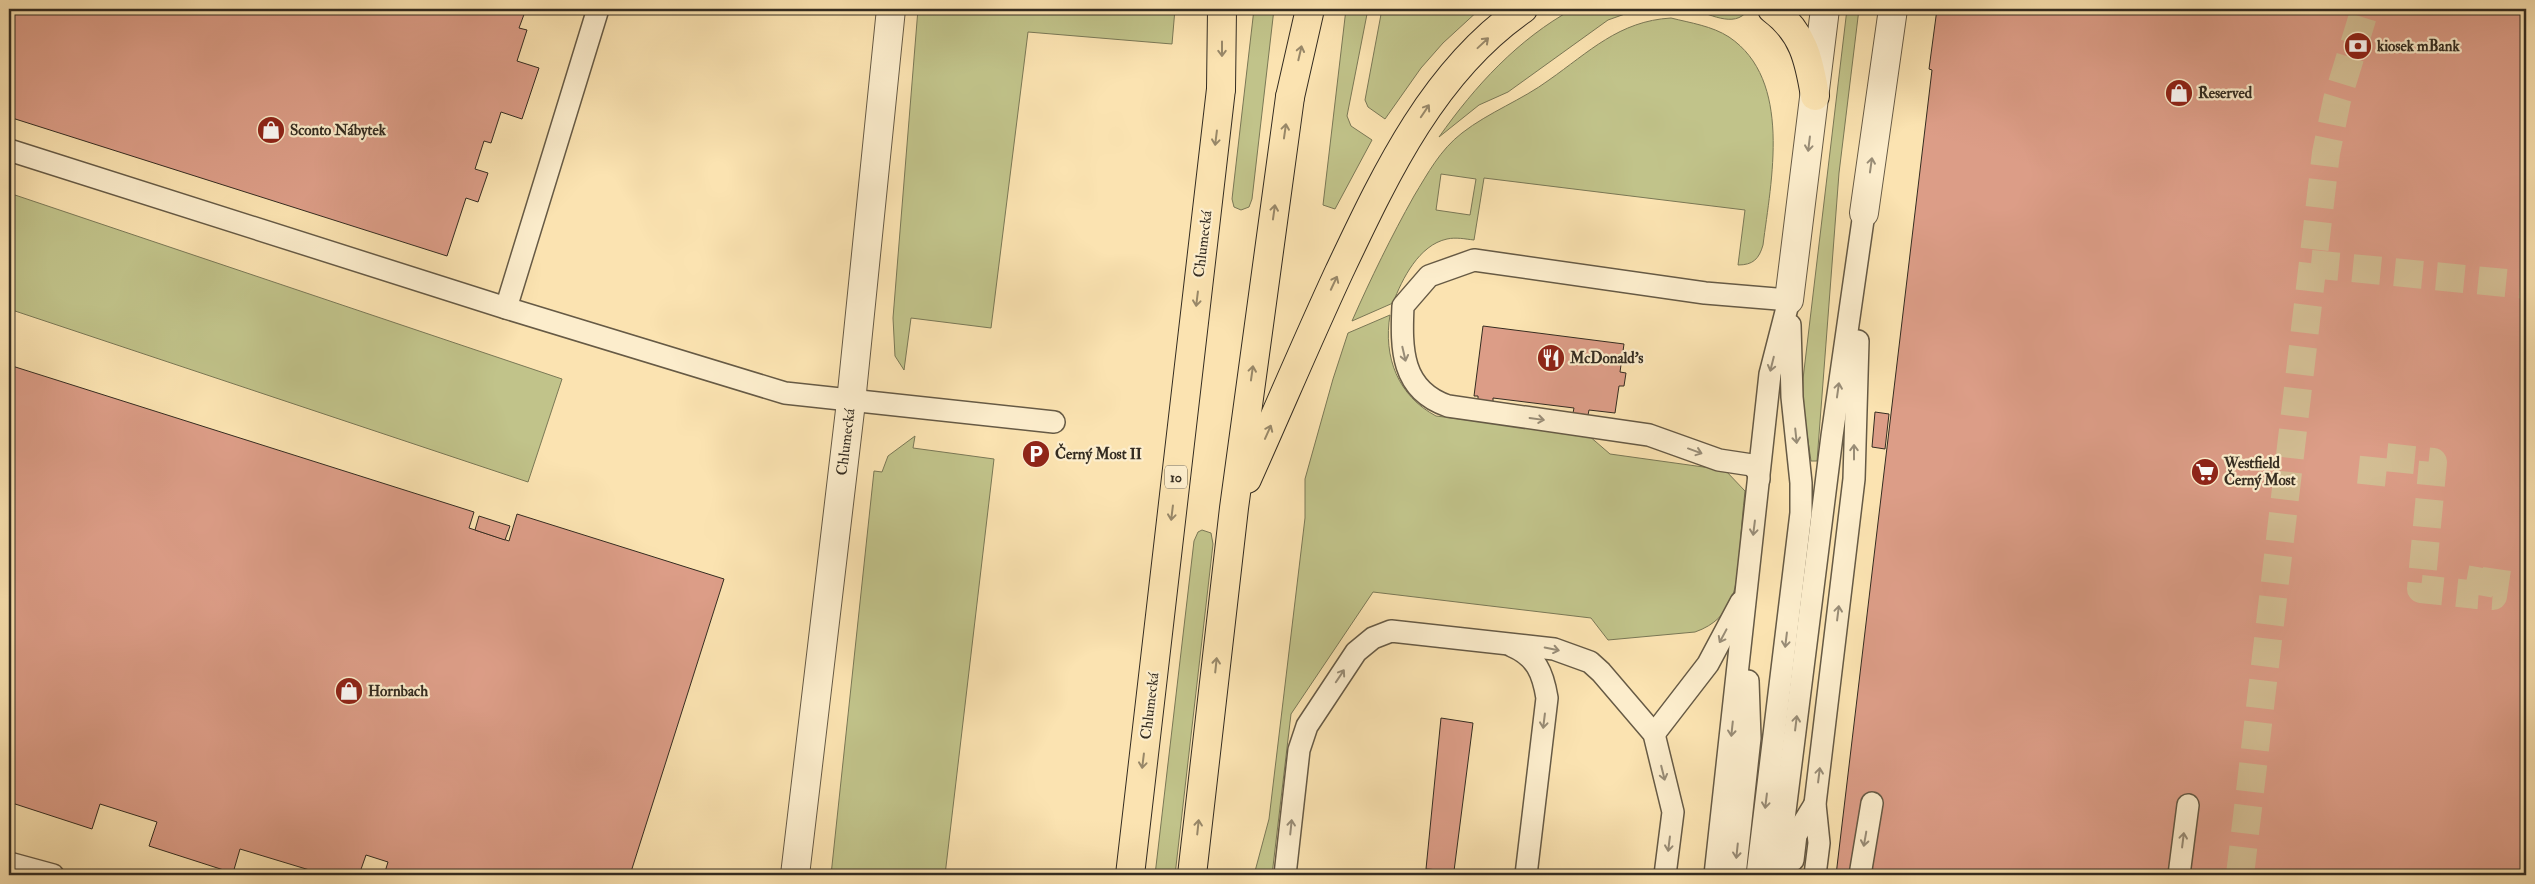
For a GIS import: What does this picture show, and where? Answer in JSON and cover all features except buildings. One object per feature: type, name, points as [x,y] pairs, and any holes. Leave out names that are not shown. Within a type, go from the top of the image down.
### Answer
[{"type":"main road","name":"Chlumecká","points":[[1130,872],[1221,89],[1222,9]]},
{"type":"main road","points":[[1192,875],[1234,508],[1290,97],[1310,9]]},
{"type":"main road","points":[[1234,508],[1359,230],[1403,146],[1449,78],[1479,46],[1523,9]]},
{"type":"main road","points":[[1772,9],[1794,28],[1810,67],[1815,96]]},
{"type":"street","name":"Chlumecká","points":[[795,875],[851,402],[891,9]]},
{"type":"street","points":[[1788,300],[1815,96],[1824,9]]},
{"type":"street","points":[[1864,213],[1893,9]]},
{"type":"lane","points":[[506,308],[598,9]]},
{"type":"lane","points":[[9,150],[506,308],[785,393],[851,402],[1054,422]]},
{"type":"lane","points":[[1777,875],[1832,436],[1864,213]]},
{"type":"lane","points":[[1815,875],[1819,844],[1815,804],[1854,479],[1854,409],[1864,213]]},
{"type":"lane","points":[[1759,479],[1758,472],[1752,465],[1719,460],[1649,435],[1448,406],[1432,400],[1420,390],[1410,374],[1402,354],[1403,306],[1429,276],[1474,260],[1687,291],[1753,299],[1788,300]]},
{"type":"lane","points":[[1715,875],[1770,374],[1788,300]]},
{"type":"lane","points":[[1757,875],[1798,539],[1801,483],[1792,397],[1788,300]]},
{"type":"lane","points":[[1654,734],[1708,664],[1746,593]]},
{"type":"lane","points":[[1735,875],[1750,738],[1746,593]]},
{"type":"lane","points":[[1285,875],[1299,750],[1307,726],[1356,652],[1373,638],[1391,631],[1554,649],[1590,662],[1601,672],[1654,734],[1673,812],[1665,875]]},
{"type":"lane","points":[[1502,642],[1522,650],[1536,662],[1544,680],[1547,698],[1526,875]]},
{"type":"lane","points":[[1860,875],[1872,803]]},
{"type":"lane","points":[[1791,875],[1796,835],[1815,804]]},
{"type":"lane","points":[[2179,875],[2188,805]]},
{"type":"lane","points":[[9,862],[52,875]]},
{"type":"green space","points":[[918,9],[1175,9],[1172,44],[1028,32],[991,328],[911,318],[904,370],[895,356],[893,318]]},
{"type":"green space","points":[[1254,9],[1274,9],[1252,199],[1249,207],[1241,210],[1234,207],[1232,199]]},
{"type":"green space","points":[[1346,9],[1368,9],[1347,116],[1351,126],[1372,140],[1335,209],[1323,205]]},
{"type":"green space","points":[[1382,9],[1480,9],[1443,43],[1421,68],[1385,119],[1368,107],[1365,100]]},
{"type":"green space","points":[[1573,9],[1639,9],[1608,20],[1508,92],[1479,105],[1439,137],[1467,100],[1499,65],[1534,34]]},
{"type":"green space","points":[[1689,9],[1748,10],[1736,19],[1728,19]]},
{"type":"green space","points":[[1847,9],[1859,9],[1839,173],[1817,461],[1811,461],[1803,407],[1803,379]]},
{"type":"green space","points":[[1671,18],[1701,25],[1722,33],[1749,56],[1762,79],[1770,105],[1773,133],[1773,162],[1763,245],[1760,254],[1755,260],[1748,264],[1738,265],[1745,210],[1484,178],[1474,240],[1457,238],[1437,242],[1428,248],[1413,264],[1401,284],[1393,303],[1352,321],[1397,227],[1435,162],[1447,147],[1472,126],[1539,87],[1591,49],[1620,32],[1652,20]],"holes":[[[1441,174],[1476,179],[1470,215],[1436,210]]]},
{"type":"green space","points":[[9,193],[562,379],[528,482],[9,309]]},
{"type":"green space","points":[[1390,315],[1389,346],[1396,374],[1412,398],[1436,416],[1588,435],[1610,454],[1725,470],[1745,491],[1735,587],[1726,609],[1718,618],[1708,626],[1695,632],[1608,640],[1591,618],[1373,592],[1291,714],[1272,875],[1254,875],[1269,819],[1305,518],[1305,479],[1348,333]]},
{"type":"green space","points":[[915,436],[913,448],[994,459],[945,875],[831,875],[874,471],[882,472],[888,456]]},
{"type":"green space","points":[[1202,530],[1211,533],[1213,544],[1175,875],[1155,875],[1194,541],[1198,532]]},
{"type":"tunnel","points":[[2240,875],[2326,153],[2337,100],[2365,9]]},
{"type":"tunnel","points":[[2311,264],[2526,285]]},
{"type":"tunnel","points":[[2371,485],[2374,456],[2433,462],[2421,589],[2478,595]]},
{"type":"tunnel","points":[[2483,568],[2478,595],[2493,596],[2497,569]]},
{"type":"place","name":"kiosek mBank","points":[[2358,46]]},
{"type":"place","name":"Reserved","points":[[2179,93]]},
{"type":"place","name":"Sconto Nábytek","points":[[271,130]]},
{"type":"place","name":"McDonald's","points":[[1551,358]]},
{"type":"place","name":"Černý Most II","points":[[1036,454]]},
{"type":"place","name":"Westfield Černý Most","points":[[2205,472]]},
{"type":"place","name":"Hornbach","points":[[349,691]]}]
